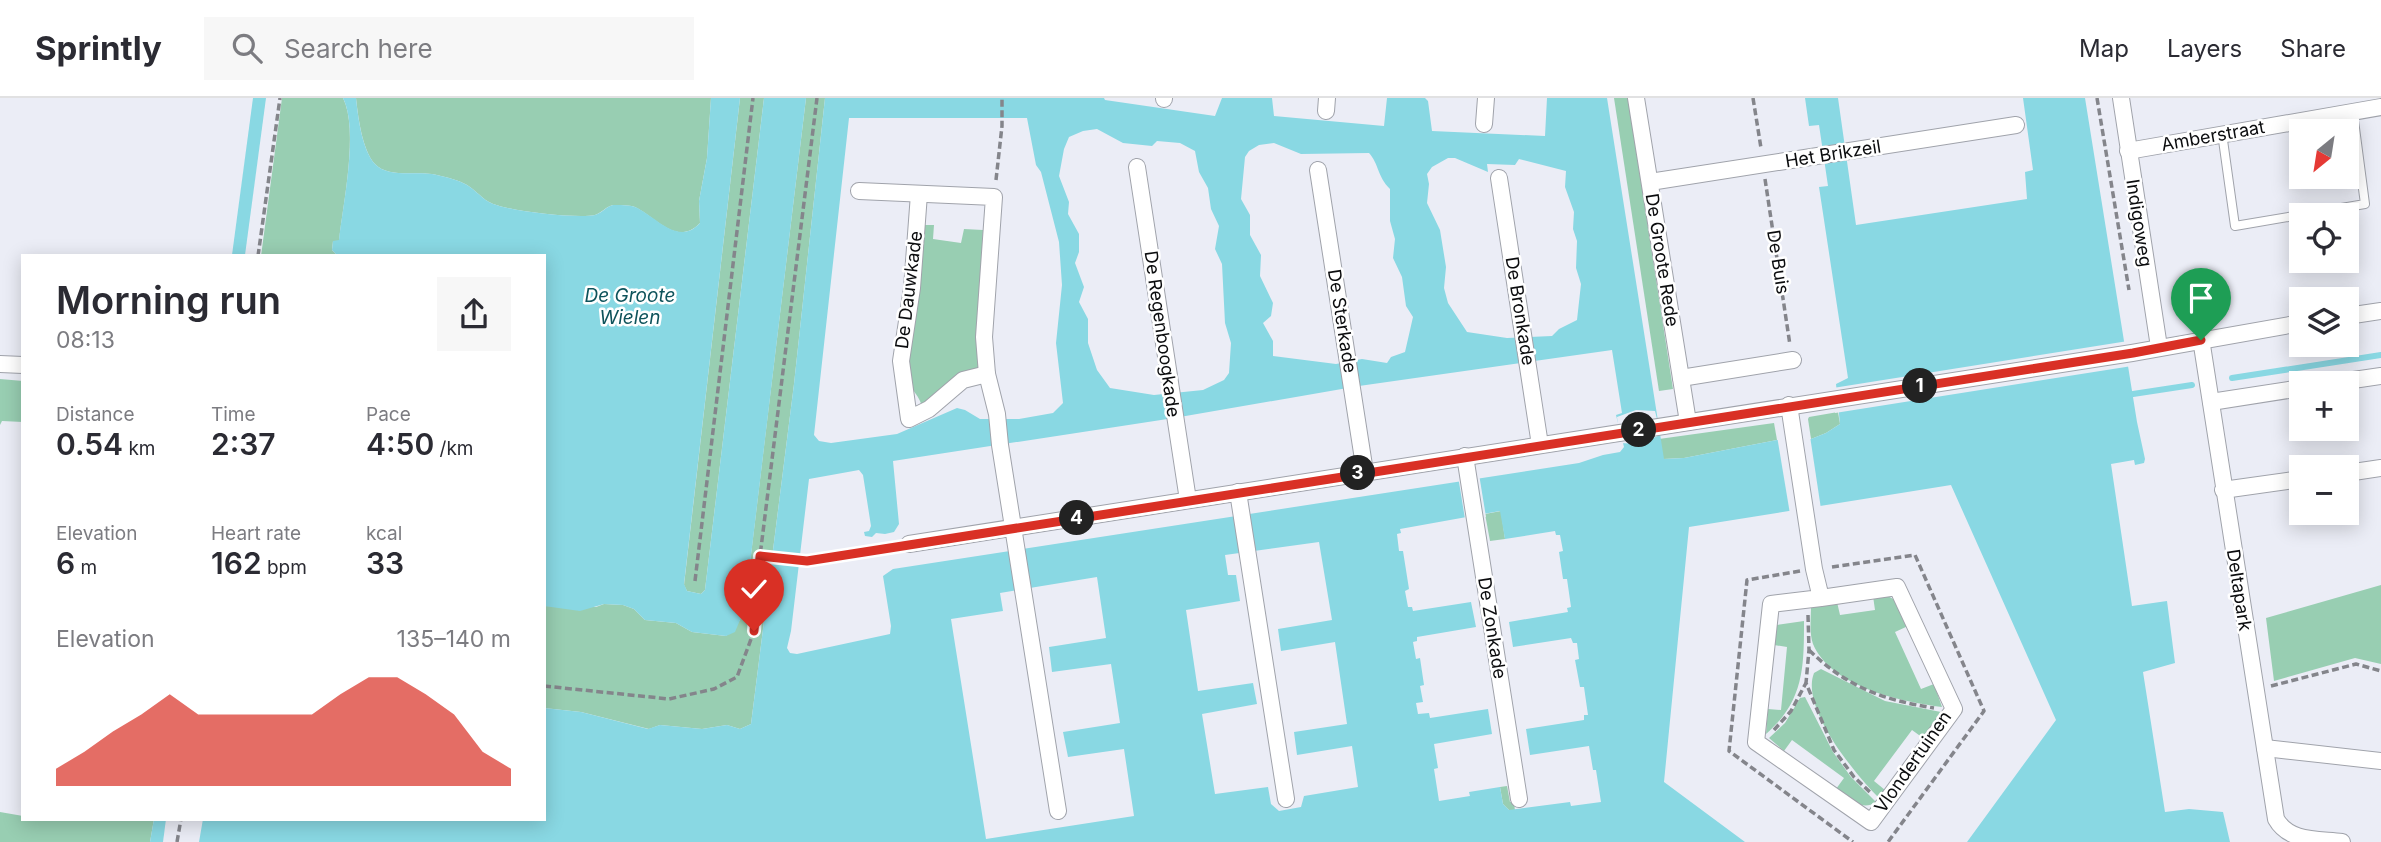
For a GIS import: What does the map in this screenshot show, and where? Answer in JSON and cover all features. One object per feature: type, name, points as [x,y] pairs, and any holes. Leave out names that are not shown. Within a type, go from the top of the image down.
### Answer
[{"type":"street","points":[[1485,124],[1486,98]]},
{"type":"street","name":"De Groote Rede","points":[[1636,98],[1688,422]]},
{"type":"street","name":"Indigoweg","points":[[2121,98],[2159,347]]},
{"type":"street","name":"Amberstraat","points":[[2128,151],[2381,107]]},
{"type":"street","name":"Het Brikzeil","points":[[1650,183],[2016,125]]},
{"type":"street","name":"De Regenboogkade","points":[[1137,167],[1188,500]]},
{"type":"street","name":"De Sterkade","points":[[1318,170],[1365,472]]},
{"type":"street","name":"De Bronkade","points":[[1499,178],[1540,444]]},
{"type":"street","points":[[859,191],[994,197],[984,337],[987,374],[997,414],[1058,811]]},
{"type":"street","name":"De Dauwkade","points":[[919,194],[912,288],[901,361],[909,419],[929,409],[963,380],[987,374]]},
{"type":"street","points":[[2359,314],[2381,311]]},
{"type":"street","points":[[909,544],[1014,536],[1188,500],[1239,498],[1365,472],[1466,462],[1540,444],[1688,422],[1790,413],[1833,400],[2133,353],[2289,325]]},
{"type":"street","name":"Deltapark","points":[[2201,340],[2276,819],[2282,830],[2294,837],[2342,842]]},
{"type":"street","points":[[1681,378],[1793,360]]},
{"type":"street","points":[[0,363],[21,365]]},
{"type":"street","points":[[2359,379],[2381,376]]},
{"type":"street","points":[[2211,402],[2289,390]]},
{"type":"street","points":[[1790,413],[1805,508],[1814,602]]},
{"type":"street","name":"De Zonkade","points":[[1466,462],[1519,799]]},
{"type":"street","points":[[2359,471],[2381,468]]},
{"type":"street","points":[[2223,490],[2289,481]]},
{"type":"street","points":[[1239,498],[1286,799]]},
{"type":"street","name":"Vlondertuinen","points":[[1897,587],[1954,709],[1871,822],[1756,742],[1771,604],[1814,602],[1897,587]]},
{"type":"street","points":[[2265,748],[2381,761]]},
{"type":"lane","points":[[2222,133],[2235,226],[2365,204],[2353,113]]},
{"type":"path","points":[[258,254],[280,98]]},
{"type":"path","points":[[695,581],[753,98]]},
{"type":"path","points":[[546,686],[670,699],[715,690],[737,677],[754,631],[817,98]]},
{"type":"path","points":[[994,197],[1002,126],[1002,98]]},
{"type":"path","name":"De Buis","points":[[1753,98],[1793,360]]},
{"type":"path","points":[[2097,98],[2129,290]]},
{"type":"path","points":[[762,556],[807,561],[909,544]]},
{"type":"path","points":[[1768,736],[1791,712],[1806,683],[1814,602]]},
{"type":"path","points":[[1809,650],[1828,669],[1876,695],[1941,710]]},
{"type":"path","points":[[2256,690],[2356,664],[2381,671]]},
{"type":"path","points":[[1806,683],[1834,750],[1854,777],[1876,798]]},
{"type":"path","points":[[177,842],[181,821]]},
{"type":"green space","points":[[282,98],[343,98],[348,112],[350,148],[339,241],[333,241],[332,250],[336,254],[261,254]]},
{"type":"green space","points":[[356,98],[711,98],[707,158],[699,201],[700,223],[691,230],[675,231],[635,207],[624,205],[613,205],[595,215],[586,216],[525,211],[489,202],[467,185],[452,179],[432,174],[387,171],[375,164],[367,150],[361,132]]},
{"type":"green space","points":[[740,98],[764,98],[705,590],[701,594],[687,591],[684,585]]},
{"type":"green space","points":[[806,98],[825,98],[794,384],[751,724],[740,729],[727,725],[702,729],[660,725],[649,729],[581,712],[546,708],[546,606],[623,605],[634,609],[645,620],[676,623],[692,632],[726,636],[740,620],[743,587],[750,563]]},
{"type":"green space","points":[[1614,98],[1628,98],[1673,389],[1659,391]]},
{"type":"green space","points":[[923,225],[934,225],[933,239],[961,243],[964,229],[983,230],[977,336],[979,367],[922,407],[909,377],[909,358]]},
{"type":"green space","points":[[0,379],[21,381],[21,422],[2,421],[0,425]]},
{"type":"green space","points":[[1838,412],[1840,424],[1811,439],[1809,417]]},
{"type":"green space","points":[[1774,423],[1777,440],[1684,458],[1663,459],[1659,439]]},
{"type":"green space","points":[[1501,511],[1505,539],[1490,541],[1485,514]]},
{"type":"green space","points":[[2381,585],[2381,664],[2355,658],[2274,681],[2266,618]]},
{"type":"green space","points":[[1886,595],[1895,600],[1908,626],[1895,632],[1921,689],[1934,684],[1942,707],[1888,696],[1851,682],[1822,659],[1813,644],[1811,606],[1837,602],[1840,615],[1875,610],[1873,596]]},
{"type":"green space","points":[[1804,621],[1802,668],[1795,696],[1779,722],[1766,734],[1768,709],[1781,710],[1787,647],[1774,645],[1777,625]]},
{"type":"green space","points":[[1821,669],[1885,701],[1941,712],[1923,738],[1912,730],[1874,781],[1885,790],[1879,798],[1845,758],[1822,722],[1812,687],[1814,673]]},
{"type":"green space","points":[[1805,697],[1833,752],[1851,777],[1876,802],[1871,805],[1855,803],[1836,789],[1844,778],[1792,740],[1784,751],[1769,738],[1785,723],[1800,698]]},
{"type":"green space","points":[[1507,786],[1515,811],[1509,810],[1503,804],[1500,787]]},
{"type":"green space","points":[[0,812],[21,816],[21,821],[154,821],[150,842],[0,842]]},
{"type":"water","points":[[253,98],[266,98],[245,254],[232,254]]},
{"type":"water","name":"De Groote Wielen","points":[[343,98],[356,98],[361,133],[367,150],[375,164],[387,171],[432,174],[452,179],[467,185],[489,202],[525,211],[586,216],[598,214],[613,205],[633,206],[667,227],[684,232],[692,230],[700,223],[699,201],[707,158],[711,98],[740,98],[684,584],[687,591],[701,594],[705,590],[764,98],[806,98],[750,564],[743,587],[740,620],[735,632],[726,636],[692,632],[676,623],[645,620],[634,609],[623,605],[604,604],[580,611],[546,606],[546,254],[336,254],[332,250],[333,241],[339,240],[350,148],[348,112]]},
{"type":"water","points":[[825,98],[1104,98],[1215,116],[1222,98],[1272,98],[1274,116],[1384,126],[1387,98],[1425,98],[1428,101],[1432,131],[1545,136],[1547,98],[1607,98],[1664,459],[1684,458],[1777,440],[1811,439],[1840,424],[1836,384],[1848,378],[1819,187],[1828,186],[1819,125],[1809,126],[1805,98],[1838,98],[1856,225],[2027,199],[2025,172],[2033,170],[2023,98],[2085,98],[2145,459],[2144,463],[2135,465],[2134,460],[2111,464],[2132,606],[2167,601],[2175,663],[2143,672],[2165,812],[2189,809],[2223,812],[2230,842],[1967,842],[2056,720],[1951,485],[1689,527],[1664,782],[1745,842],[199,842],[203,821],[546,821],[546,708],[581,712],[648,729],[660,725],[702,729],[727,725],[740,729],[751,724],[794,384]],"holes":[[[849,118],[1027,118],[1036,165],[1041,172],[1059,242],[1062,285],[1056,343],[1063,403],[1053,413],[1019,419],[980,419],[957,408],[897,434],[831,443],[819,441],[814,435]],[[1097,129],[1123,143],[1152,146],[1157,141],[1180,143],[1195,151],[1199,172],[1208,188],[1211,209],[1219,226],[1215,249],[1222,264],[1225,323],[1231,343],[1229,373],[1224,380],[1203,390],[1154,395],[1110,388],[1097,370],[1088,343],[1088,319],[1079,302],[1084,287],[1075,263],[1079,252],[1079,234],[1068,214],[1069,202],[1059,176],[1069,137]],[[1274,143],[1301,154],[1369,153],[1372,157],[1390,189],[1390,221],[1395,239],[1393,258],[1402,277],[1406,306],[1413,317],[1405,352],[1391,357],[1387,363],[1362,359],[1336,364],[1273,356],[1273,341],[1263,323],[1271,316],[1273,303],[1260,276],[1261,255],[1250,235],[1250,215],[1241,199],[1245,157],[1259,145]],[[1448,158],[1455,158],[1488,172],[1487,164],[1515,165],[1519,159],[1566,171],[1565,187],[1574,212],[1576,268],[1581,284],[1577,320],[1559,329],[1552,336],[1507,338],[1467,332],[1448,303],[1444,288],[1446,267],[1440,230],[1427,203],[1427,174],[1432,167]],[[1612,350],[1622,413],[1616,415],[1624,447],[1620,452],[1579,463],[893,569],[883,576],[890,634],[797,654],[790,653],[787,648],[809,479],[859,470],[863,475],[871,526],[869,531],[864,532],[865,536],[872,537],[876,533],[894,532],[899,524],[893,461],[1174,418],[1359,386]],[[1500,511],[1505,539],[1555,531],[1556,535],[1560,535],[1563,551],[1559,552],[1563,579],[1567,579],[1571,607],[1567,608],[1568,612],[1509,622],[1513,647],[1571,638],[1573,643],[1577,643],[1579,659],[1575,660],[1580,687],[1584,687],[1588,715],[1584,715],[1584,720],[1526,729],[1530,755],[1589,746],[1601,802],[1571,806],[1570,802],[1509,810],[1503,804],[1500,787],[1439,801],[1434,769],[1438,768],[1434,744],[1492,734],[1488,709],[1430,718],[1429,713],[1418,714],[1416,703],[1423,702],[1420,686],[1424,685],[1420,658],[1416,659],[1413,642],[1417,641],[1417,637],[1476,627],[1471,602],[1413,611],[1412,607],[1408,607],[1405,591],[1409,589],[1403,551],[1399,551],[1397,534],[1401,533],[1400,529]],[[1319,542],[1332,620],[1278,629],[1281,651],[1335,642],[1347,724],[1294,732],[1297,755],[1352,746],[1358,787],[1304,796],[1301,807],[1279,811],[1271,804],[1268,787],[1215,794],[1202,714],[1257,704],[1253,683],[1198,691],[1186,610],[1240,601],[1236,575],[1228,575],[1225,555]],[[1097,577],[1106,638],[1049,647],[1052,672],[1111,664],[1120,723],[1063,732],[1068,757],[1124,749],[1134,816],[986,839],[951,619],[1003,611],[1000,593]]]},
{"type":"water","points":[[154,821],[166,821],[163,842],[150,842]]},
{"type":"pier","points":[[2128,341],[2132,366],[1835,413],[1833,388]]},
{"type":"pier","points":[[1636,410],[1655,411],[1657,419],[1660,419],[1662,434],[1640,444],[1620,443],[1617,417]]},
{"type":"pier","points":[[1777,436],[1810,436],[1821,509],[1790,514]]},
{"type":"pier","points":[[1479,474],[1486,517],[1465,519],[1458,476]]},
{"type":"waterway","points":[[2232,378],[2381,355]]},
{"type":"waterway","points":[[2133,394],[2192,385]]},
{"type":"route","points":[[754,631],[760,556],[807,561],[2133,353],[2201,340]]}]
